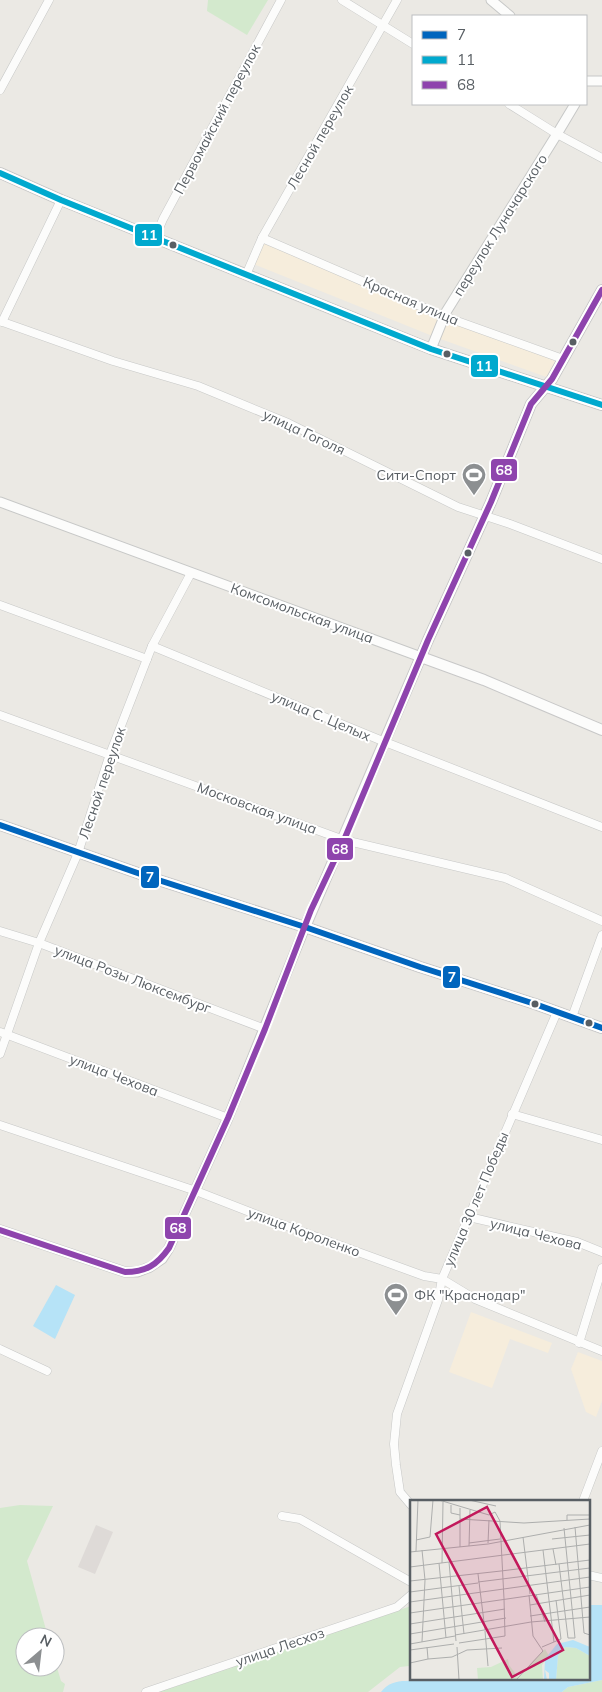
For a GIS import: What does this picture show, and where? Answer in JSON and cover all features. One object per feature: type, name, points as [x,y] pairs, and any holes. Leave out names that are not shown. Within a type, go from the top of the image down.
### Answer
[{"type":"main road","points":[[0,173],[61,200],[431,349],[602,405]]},
{"type":"main road","points":[[306,926],[531,404],[545,387],[563,359],[602,290]]},
{"type":"main road","name":"Комсомольская улица","points":[[421,657],[484,680],[602,730]]},
{"type":"main road","points":[[0,825],[158,880],[306,926],[420,967],[602,1028]]},
{"type":"street","points":[[0,90],[49,0]]},
{"type":"street","name":"Первомайский переулок","points":[[155,238],[163,219],[281,0]]},
{"type":"street","points":[[342,0],[412,43]]},
{"type":"street","name":"Лесной переулок","points":[[246,275],[262,238],[397,0]]},
{"type":"street","points":[[491,0],[509,15]]},
{"type":"street","points":[[587,83],[602,81]]},
{"type":"street","points":[[511,105],[557,134],[602,158]]},
{"type":"street","name":"переулок Луначарского","points":[[431,349],[443,316],[574,105]]},
{"type":"street","points":[[1,322],[61,200]]},
{"type":"street","name":"Красная улица","points":[[262,238],[443,316],[563,359]]},
{"type":"street","name":"улица Гоголя","points":[[1,322],[113,361],[198,386],[288,423],[458,507],[602,559]]},
{"type":"street","name":"Комсомольская улица","points":[[0,502],[421,657]]},
{"type":"street","name":"Лесной переулок","points":[[0,1054],[3,1033],[78,853],[110,754],[152,646],[191,573]]},
{"type":"street","points":[[0,605],[147,659]]},
{"type":"street","name":"улица С. Целых","points":[[152,646],[385,742],[602,828]]},
{"type":"street","name":"Московская улица","points":[[0,715],[344,840],[504,878],[602,921]]},
{"type":"street","points":[[0,1230],[125,1272],[137,1272],[150,1267],[162,1259],[196,1192],[228,1118],[266,1029],[306,926]]},
{"type":"street","name":"улица Розы Люксембург","points":[[0,931],[39,943],[266,1029]]},
{"type":"street","points":[[572,1017],[602,935]]},
{"type":"street","name":"улица 30 лет Победы","points":[[410,1504],[400,1492],[396,1465],[394,1444],[397,1414],[438,1300],[442,1279],[557,1012]]},
{"type":"street","name":"улица Чехова","points":[[3,1033],[228,1118]]},
{"type":"street","points":[[512,1114],[602,1140]]},
{"type":"street","name":"улица Короленко","points":[[0,1125],[196,1192],[424,1276],[442,1279],[474,1299],[602,1351]]},
{"type":"street","name":"улица Чехова","points":[[468,1217],[577,1242],[602,1252]]},
{"type":"street","points":[[579,1343],[602,1268]]},
{"type":"street","points":[[0,1349],[47,1371]]},
{"type":"street","points":[[583,1500],[602,1451]]},
{"type":"street","points":[[282,1516],[300,1520],[410,1581]]},
{"type":"street","name":"улица Лесхоз","points":[[146,1692],[397,1607],[410,1596]]},
{"type":"shaded area","points":[[262,238],[443,316],[563,359],[552,379],[435,337],[251,263]]},
{"type":"shaded area","points":[[471,1312],[552,1343],[548,1353],[510,1339],[492,1388],[449,1372]]},
{"type":"shaded area","points":[[578,1352],[602,1361],[602,1401],[596,1417],[586,1412],[571,1369]]},
{"type":"shaded area","points":[[96,1525],[113,1532],[95,1574],[78,1567]]},
{"type":"green space","points":[[208,0],[268,0],[247,35],[207,11]]},
{"type":"green space","points":[[20,1505],[53,1506],[27,1561],[45,1627],[15,1627],[15,1677],[60,1677],[65,1684],[63,1692],[0,1692],[0,1508]]},
{"type":"green space","points":[[410,1606],[410,1672],[409,1666],[400,1667],[368,1692],[159,1692]]},
{"type":"green space","points":[[602,1680],[602,1692],[562,1692],[568,1687]]},
{"type":"water","points":[[56,1285],[75,1295],[55,1339],[33,1326]]},
{"type":"water","points":[[590,1605],[602,1605],[602,1680],[568,1687],[562,1692],[381,1692],[393,1683],[420,1681],[590,1680]]},
{"type":"transit line","name":"11","points":[[0,173],[61,200],[431,349],[602,405]]},
{"type":"transit line","name":"68","points":[[0,1230],[125,1272],[145,1269],[160,1259],[169,1248],[228,1118],[311,910],[344,840],[428,640],[491,502],[531,404],[552,379],[602,290]]},
{"type":"transit line","name":"7","points":[[0,825],[149,877],[305,927],[602,1028]]},
{"type":"place","name":"Сити-Спорт","points":[[474,496]]},
{"type":"place","name":"ФК \"Краснодар\"","points":[[396,1316]]}]
